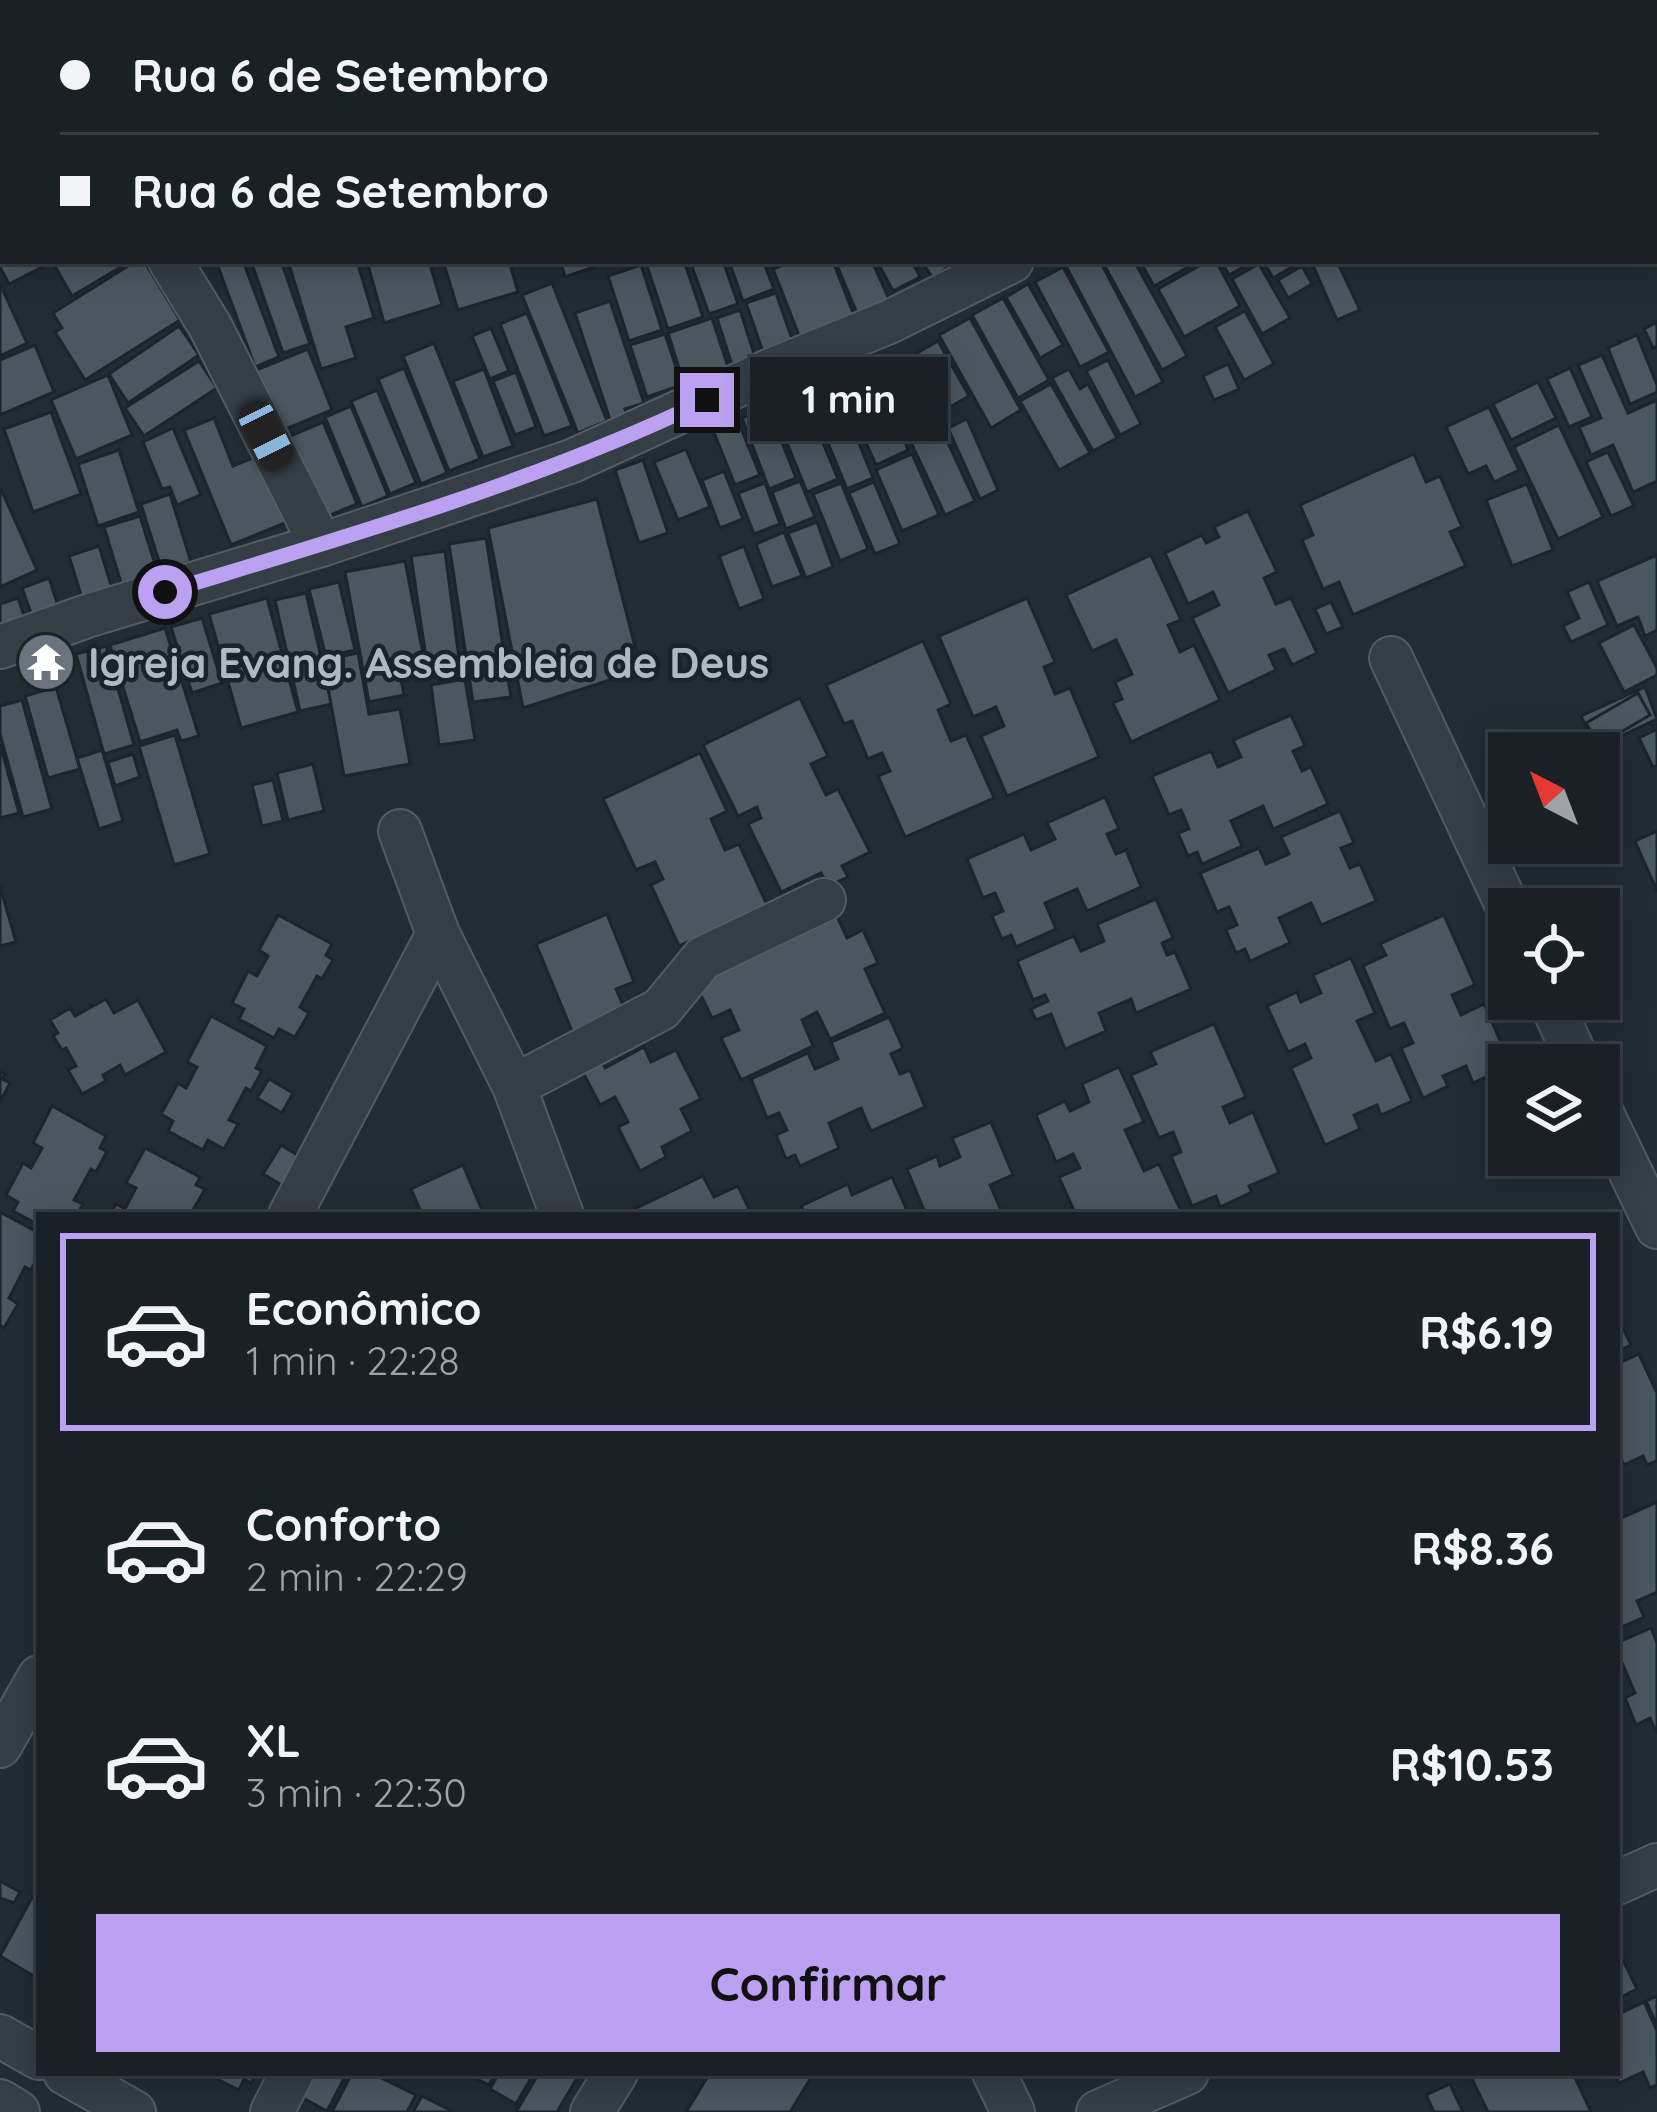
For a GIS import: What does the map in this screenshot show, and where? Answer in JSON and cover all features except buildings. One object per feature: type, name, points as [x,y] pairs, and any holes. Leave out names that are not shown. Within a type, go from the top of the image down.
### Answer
[{"type":"street","points":[[172,264],[210,326],[321,545]]},
{"type":"street","points":[[0,646],[572,460],[889,322],[1007,264]]},
{"type":"street","points":[[1391,658],[1499,888]]},
{"type":"street","points":[[400,831],[438,934],[514,1086],[561,1212]]},
{"type":"street","points":[[514,1086],[661,1009],[703,958],[824,900]]},
{"type":"street","points":[[292,1212],[438,934]]},
{"type":"street","points":[[1620,1150],[1657,1227]]},
{"type":"street","points":[[0,1746],[36,1682]]},
{"type":"street","points":[[1620,1882],[1657,1865]]},
{"type":"street","points":[[0,2036],[36,2056]]},
{"type":"street","points":[[70,2076],[134,2112]]},
{"type":"street","points":[[272,2112],[290,2076]]},
{"type":"street","points":[[592,2112],[614,2076]]},
{"type":"street","points":[[995,2076],[1012,2112]]},
{"type":"street","points":[[1098,2112],[1180,2076]]},
{"type":"place","name":"Igreja Evang. Assembleia de Deus","points":[[46,662]]},
{"type":"route","points":[[165,592],[572,460],[707,400]]}]
